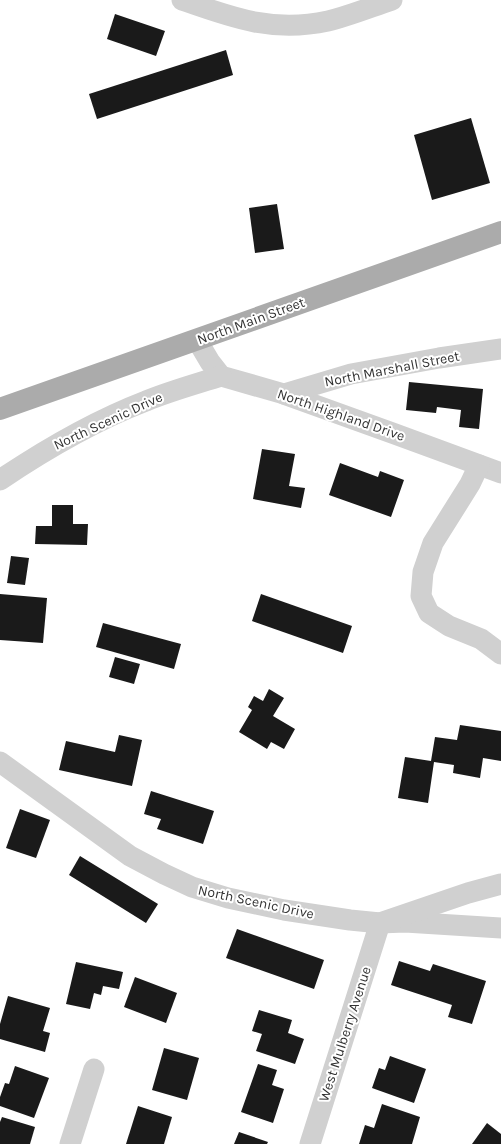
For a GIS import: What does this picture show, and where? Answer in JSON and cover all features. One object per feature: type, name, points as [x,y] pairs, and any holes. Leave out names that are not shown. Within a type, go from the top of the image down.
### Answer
[{"type":"main road","name":"North Main Street","points":[[0,409],[501,232]]},
{"type":"street","points":[[182,0],[217,13],[247,21],[284,26],[305,25],[329,21],[392,0]]},
{"type":"street","points":[[197,340],[210,362],[221,376]]},
{"type":"street","name":"North Marshall Street","points":[[284,394],[351,374],[439,358],[501,349]]},
{"type":"street","name":"North Highland Drive","points":[[221,376],[284,394],[501,473]]},
{"type":"street","name":"North Scenic Drive","points":[[0,480],[33,458],[82,430],[145,401],[221,376]]},
{"type":"street","points":[[479,465],[470,484],[432,543],[423,572],[421,596],[429,613],[449,626],[481,639],[501,654]]},
{"type":"street","name":"North Scenic Drive","points":[[0,762],[130,856],[192,887],[228,898],[284,910],[350,920],[380,923],[406,922],[501,928]]},
{"type":"street","points":[[380,923],[468,893],[501,884]]},
{"type":"street","name":"West Mulberry Avenue","points":[[310,1144],[380,923]]},
{"type":"street","points":[[70,1144],[94,1069]]},
{"type":"building","points":[[115,14],[165,31],[156,56],[107,39]]},
{"type":"building","points":[[226,50],[233,75],[97,119],[89,94]]},
{"type":"building","points":[[471,118],[490,183],[432,200],[414,135]]},
{"type":"building","points":[[277,204],[284,249],[255,253],[249,208]]},
{"type":"building","points":[[409,382],[483,389],[479,429],[459,427],[461,410],[437,407],[436,413],[406,410]]},
{"type":"building","points":[[262,449],[295,454],[289,486],[305,488],[301,508],[253,499]]},
{"type":"building","points":[[340,463],[378,477],[380,471],[404,480],[391,517],[329,495]]},
{"type":"building","points":[[52,505],[73,505],[73,524],[88,524],[87,545],[35,544],[36,526],[52,526]]},
{"type":"building","points":[[11,556],[29,558],[25,585],[7,583]]},
{"type":"building","points":[[0,594],[47,598],[43,643],[0,640]]},
{"type":"building","points":[[261,594],[352,626],[343,653],[252,621]]},
{"type":"building","points":[[103,623],[181,644],[174,669],[96,647]]},
{"type":"building","points":[[115,657],[140,664],[134,684],[109,677]]},
{"type":"building","points":[[269,689],[284,698],[273,716],[295,729],[284,749],[271,742],[267,749],[239,732],[252,710],[248,707],[254,696],[263,701]]},
{"type":"building","points":[[460,725],[501,731],[501,761],[483,758],[480,778],[453,773],[454,765],[434,762],[428,803],[398,798],[405,757],[431,761],[435,737],[457,740]]},
{"type":"building","points":[[119,735],[142,740],[132,786],[59,770],[66,741],[115,752]]},
{"type":"building","points":[[151,791],[214,811],[203,844],[157,829],[161,819],[144,814]]},
{"type":"building","points":[[20,809],[50,820],[36,858],[6,848]]},
{"type":"building","points":[[80,856],[158,904],[146,923],[69,875]]},
{"type":"building","points":[[237,929],[324,960],[314,989],[226,958]]},
{"type":"building","points":[[399,961],[430,971],[433,964],[486,981],[472,1024],[448,1017],[452,1005],[391,985]]},
{"type":"building","points":[[76,962],[123,972],[119,989],[103,986],[101,995],[94,993],[90,1009],[66,1004]]},
{"type":"building","points":[[135,977],[177,993],[166,1023],[124,1007]]},
{"type":"building","points":[[8,996],[50,1008],[43,1031],[50,1033],[45,1052],[0,1039],[0,1024]]},
{"type":"building","points":[[259,1010],[292,1020],[288,1033],[304,1039],[295,1064],[256,1051],[262,1034],[252,1031]]},
{"type":"building","points":[[164,1048],[199,1058],[187,1100],[152,1090]]},
{"type":"building","points":[[390,1056],[426,1069],[414,1103],[372,1088],[379,1068],[385,1070]]},
{"type":"building","points":[[258,1064],[277,1070],[272,1085],[284,1089],[273,1123],[241,1112]]},
{"type":"building","points":[[15,1066],[49,1078],[34,1118],[0,1106],[0,1097],[5,1083],[9,1084]]},
{"type":"building","points":[[382,1104],[420,1117],[412,1144],[359,1144],[365,1125],[374,1128]]},
{"type":"building","points":[[138,1106],[172,1117],[164,1144],[126,1144]]},
{"type":"building","points":[[2,1117],[35,1127],[30,1144],[0,1144],[0,1122]]},
{"type":"building","points":[[487,1123],[501,1134],[501,1144],[472,1144]]},
{"type":"building","points":[[239,1132],[268,1142],[267,1144],[234,1144]]}]
